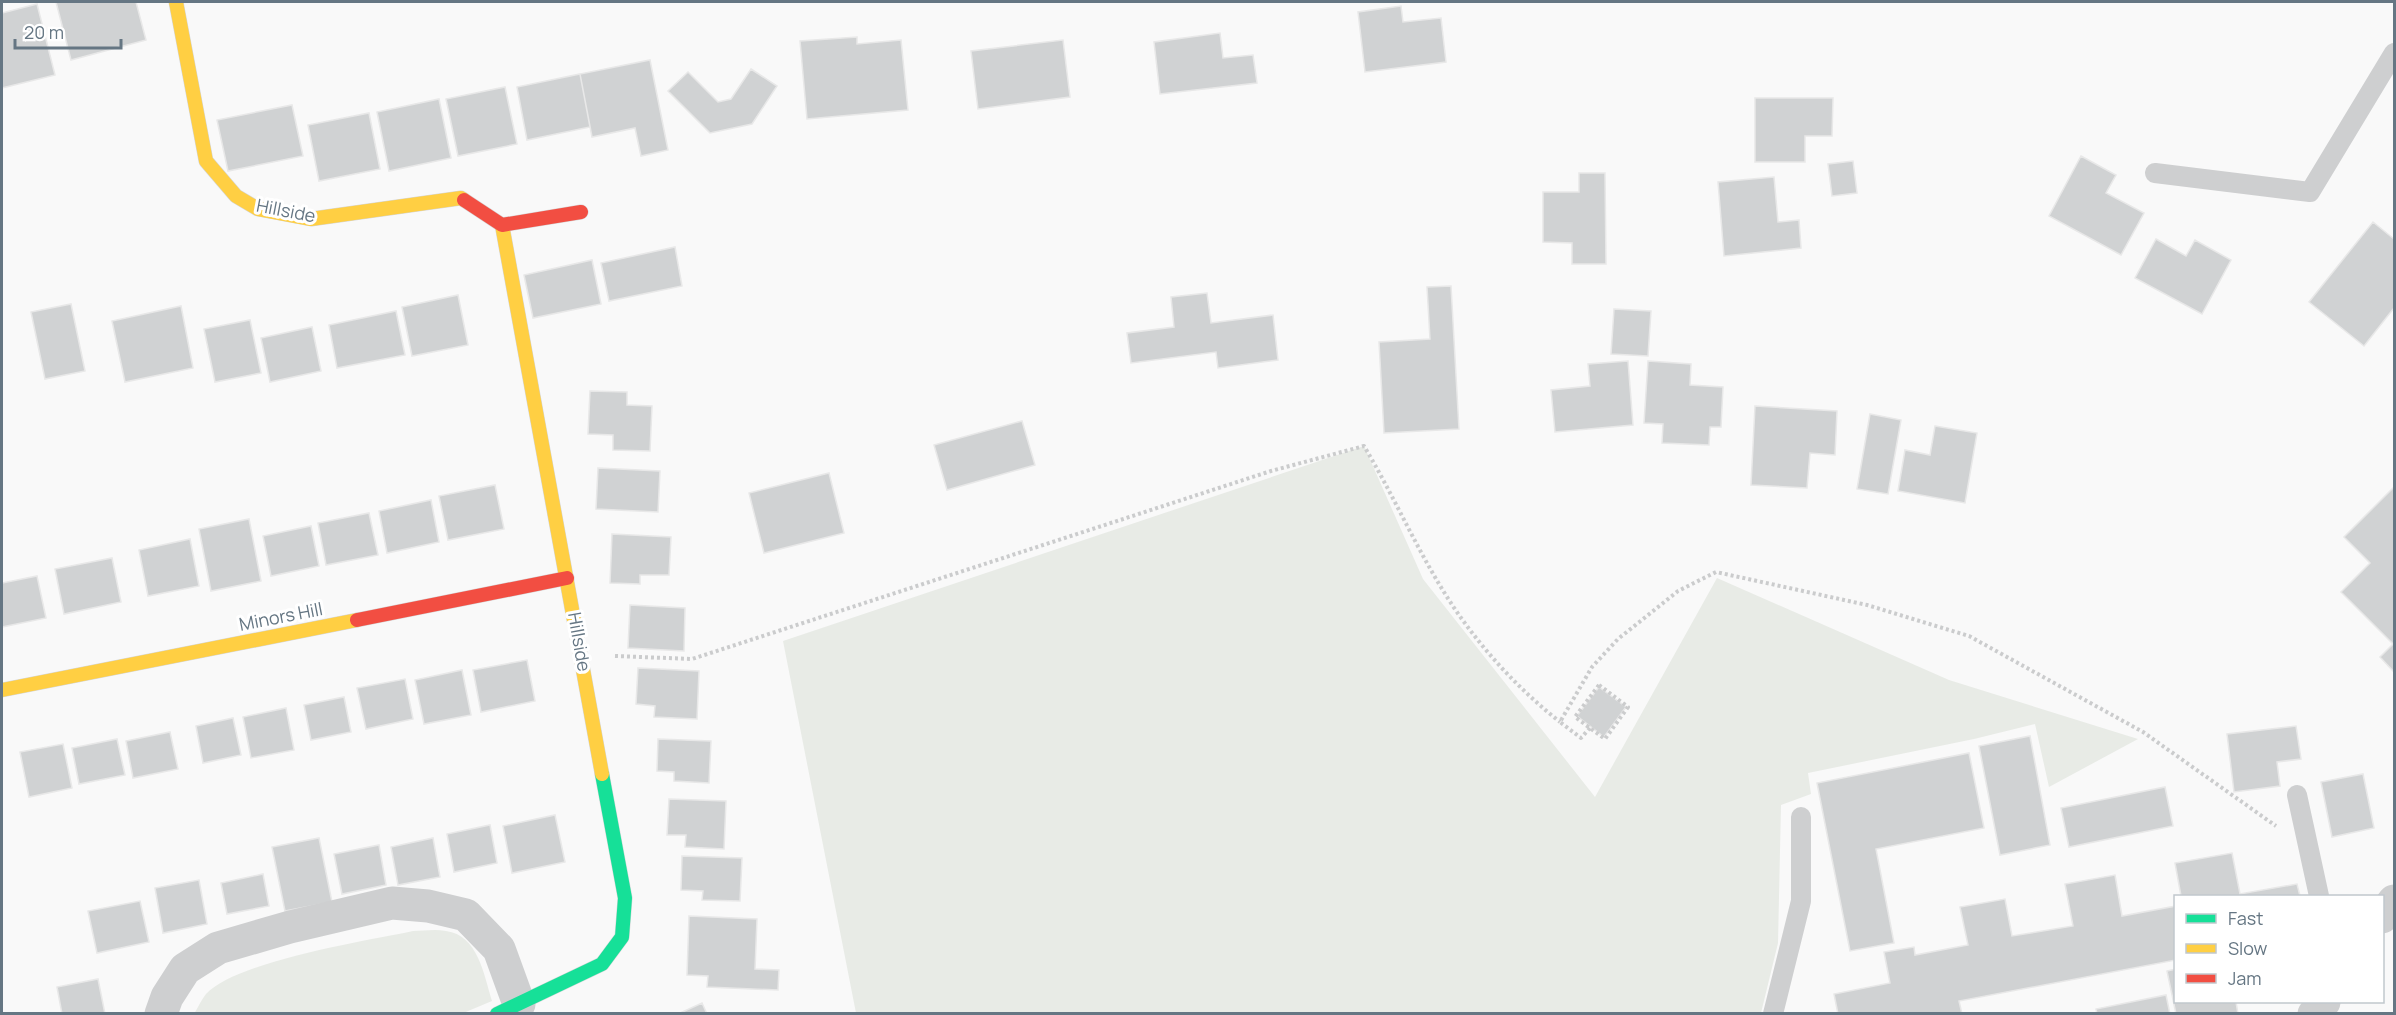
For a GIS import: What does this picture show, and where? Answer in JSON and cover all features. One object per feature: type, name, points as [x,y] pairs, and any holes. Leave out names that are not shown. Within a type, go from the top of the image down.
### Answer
[{"type":"street","name":"Hillside","points":[[161,1014],[167,996],[185,969],[218,948],[290,927],[392,903],[428,906],[466,915],[499,949],[508,1009],[602,964],[622,937],[625,898],[502,225],[461,198],[311,219],[258,209],[236,196],[206,161],[176,2]]},
{"type":"street","points":[[502,225],[581,212]]},
{"type":"street","name":"Minors Hill","points":[[2,690],[567,578]]},
{"type":"street","points":[[2384,914],[2394,902]]},
{"type":"lane","points":[[2155,173],[2310,192],[2394,53]]},
{"type":"lane","points":[[2297,795],[2319,895]]},
{"type":"lane","points":[[1773,1014],[1801,901],[1801,817]]},
{"type":"path","points":[[581,655],[692,658],[1260,474],[1364,446],[1459,614],[1498,664],[1526,695],[1581,738],[1590,728]]},
{"type":"path","points":[[1560,722],[1593,667],[1618,639],[1678,591],[1716,572],[1867,605],[1969,636],[2143,732],[2310,851]]},
{"type":"path","points":[[1599,686],[1628,707],[1605,739],[1590,728],[1575,717],[1599,686]]},
{"type":"shaded area","points":[[1364,446],[1423,579],[1595,797],[1717,578],[1949,680],[2138,739],[2049,787],[2035,724],[1808,773],[1811,794],[1781,805],[1778,943],[1761,1013],[856,1013],[783,641]]},
{"type":"shaded area","points":[[413,931],[446,931],[466,940],[478,958],[492,1001],[461,1014],[194,1014],[206,994],[222,982],[245,972],[304,954]]},
{"type":"building","points":[[56,2],[136,2],[146,40],[71,60]]},
{"type":"building","points":[[37,4],[55,75],[2,88],[2,13]]},
{"type":"building","points":[[1401,6],[1403,22],[1441,18],[1446,62],[1365,72],[1358,12]]},
{"type":"building","points":[[1220,33],[1223,58],[1253,55],[1257,83],[1160,94],[1154,42]]},
{"type":"building","points":[[857,37],[857,44],[901,40],[908,110],[807,119],[800,41]]},
{"type":"building","points":[[1063,40],[1070,97],[978,109],[971,51]]},
{"type":"building","points":[[650,60],[668,150],[641,156],[635,128],[592,137],[580,74]]},
{"type":"building","points":[[751,69],[777,86],[752,124],[710,133],[668,91],[688,72],[718,102],[731,99]]},
{"type":"building","points":[[580,74],[590,127],[527,140],[517,87]]},
{"type":"building","points":[[505,87],[517,144],[458,156],[446,99]]},
{"type":"building","points":[[1755,98],[1833,98],[1832,136],[1805,136],[1805,162],[1755,162]]},
{"type":"building","points":[[439,99],[451,158],[389,171],[377,112]]},
{"type":"building","points":[[292,105],[303,156],[228,171],[217,120]]},
{"type":"building","points":[[369,113],[380,169],[319,181],[308,125]]},
{"type":"building","points":[[2081,156],[2116,175],[2106,193],[2144,213],[2121,255],[2049,216]]},
{"type":"building","points":[[1853,161],[1857,193],[1832,196],[1828,164]]},
{"type":"building","points":[[1579,173],[1605,173],[1606,264],[1572,264],[1572,243],[1543,242],[1543,192],[1579,192]]},
{"type":"building","points":[[1774,177],[1778,222],[1799,220],[1801,248],[1724,256],[1718,182]]},
{"type":"building","points":[[2373,222],[2394,239],[2394,308],[2364,346],[2309,302]]},
{"type":"building","points":[[2156,239],[2186,256],[2195,240],[2231,260],[2202,314],[2135,278]]},
{"type":"building","points":[[675,247],[682,286],[609,301],[601,263]]},
{"type":"building","points":[[592,260],[601,304],[533,318],[524,275]]},
{"type":"building","points":[[1451,286],[1459,429],[1384,433],[1379,342],[1430,339],[1427,287]]},
{"type":"building","points":[[1207,293],[1211,323],[1273,315],[1278,360],[1218,368],[1216,352],[1131,363],[1127,333],[1174,327],[1171,297]]},
{"type":"building","points":[[458,295],[468,345],[412,356],[402,307]]},
{"type":"building","points":[[71,304],[85,371],[45,379],[31,312]]},
{"type":"building","points":[[181,306],[193,368],[125,382],[112,321]]},
{"type":"building","points":[[1614,309],[1651,311],[1648,356],[1611,354]]},
{"type":"building","points":[[396,311],[405,355],[337,368],[329,325]]},
{"type":"building","points":[[250,320],[261,373],[215,382],[204,329]]},
{"type":"building","points":[[312,327],[321,371],[270,382],[261,338]]},
{"type":"building","points":[[1628,361],[1633,425],[1555,432],[1551,390],[1590,386],[1588,364]]},
{"type":"building","points":[[1648,361],[1691,364],[1690,385],[1723,387],[1721,427],[1710,427],[1709,445],[1662,443],[1663,424],[1644,423]]},
{"type":"building","points":[[590,391],[627,392],[627,405],[652,406],[650,451],[613,450],[613,435],[588,434]]},
{"type":"building","points":[[1755,406],[1837,411],[1835,455],[1810,453],[1807,488],[1751,485]]},
{"type":"building","points":[[1870,414],[1901,420],[1888,494],[1857,489]]},
{"type":"building","points":[[1022,421],[1035,465],[947,490],[934,445]]},
{"type":"building","points":[[1935,426],[1977,433],[1965,503],[1898,491],[1905,450],[1930,455]]},
{"type":"building","points":[[598,468],[660,471],[658,512],[596,509]]},
{"type":"building","points":[[829,473],[844,533],[764,553],[749,493]]},
{"type":"building","points":[[495,485],[504,529],[448,540],[439,496]]},
{"type":"building","points":[[2394,487],[2394,672],[2380,657],[2393,644],[2341,592],[2370,563],[2344,537]]},
{"type":"building","points":[[431,500],[439,542],[387,553],[379,511]]},
{"type":"building","points":[[369,513],[378,555],[326,565],[318,523]]},
{"type":"building","points":[[249,519],[261,581],[211,591],[199,529]]},
{"type":"building","points":[[311,526],[319,566],[271,576],[263,536]]},
{"type":"building","points":[[612,534],[671,537],[669,575],[640,575],[640,584],[610,583]]},
{"type":"building","points":[[190,539],[199,586],[148,596],[139,550]]},
{"type":"building","points":[[112,558],[121,602],[64,614],[55,569]]},
{"type":"building","points":[[37,576],[46,618],[2,627],[2,583]]},
{"type":"building","points":[[630,605],[685,608],[684,651],[628,648]]},
{"type":"building","points":[[527,660],[535,701],[481,712],[473,670]]},
{"type":"building","points":[[638,668],[699,671],[697,719],[654,717],[655,706],[636,704]]},
{"type":"building","points":[[462,670],[471,715],[424,724],[415,680]]},
{"type":"building","points":[[405,679],[413,719],[366,729],[357,688]]},
{"type":"building","points":[[1599,687],[1626,707],[1604,737],[1577,716]]},
{"type":"building","points":[[344,697],[351,732],[311,740],[304,705]]},
{"type":"building","points":[[286,708],[294,750],[251,758],[243,717]]},
{"type":"building","points":[[233,718],[241,755],[203,763],[196,726]]},
{"type":"building","points":[[2296,726],[2301,759],[2277,762],[2280,786],[2234,792],[2227,734]]},
{"type":"building","points":[[170,732],[178,769],[133,778],[126,741]]},
{"type":"building","points":[[2030,736],[2050,845],[2000,855],[1979,746]]},
{"type":"building","points":[[117,739],[125,775],[79,784],[72,748]]},
{"type":"building","points":[[658,739],[711,741],[709,783],[674,781],[674,772],[657,771]]},
{"type":"building","points":[[63,744],[72,788],[29,797],[20,752]]},
{"type":"building","points":[[1969,753],[1984,828],[1876,849],[1894,943],[1850,951],[1817,783]]},
{"type":"building","points":[[2363,774],[2374,828],[2332,837],[2321,782]]},
{"type":"building","points":[[2165,787],[2173,826],[2069,847],[2061,808]]},
{"type":"building","points":[[669,799],[726,801],[724,849],[685,847],[686,835],[667,835]]},
{"type":"building","points":[[555,815],[565,862],[512,873],[503,826]]},
{"type":"building","points":[[490,825],[497,863],[454,872],[447,834]]},
{"type":"building","points":[[319,838],[332,902],[285,911],[272,847]]},
{"type":"building","points":[[433,838],[440,877],[398,885],[391,847]]},
{"type":"building","points":[[379,845],[386,885],[342,894],[334,854]]},
{"type":"building","points":[[2232,853],[2240,894],[2297,884],[2300,895],[2181,895],[2175,863]]},
{"type":"building","points":[[682,856],[742,858],[740,901],[702,900],[703,891],[681,890]]},
{"type":"building","points":[[263,874],[269,906],[227,914],[221,883]]},
{"type":"building","points":[[2115,875],[2122,916],[2174,906],[2174,960],[1959,1001],[1962,1014],[1838,1014],[1834,994],[1890,983],[1884,952],[1914,947],[1915,955],[1968,945],[1960,907],[2005,899],[2012,936],[2073,926],[2065,884]]},
{"type":"building","points":[[199,880],[207,924],[163,933],[155,888]]},
{"type":"building","points":[[140,901],[149,942],[97,953],[88,911]]},
{"type":"building","points":[[689,916],[757,919],[755,969],[779,970],[778,990],[707,987],[708,976],[687,975]]},
{"type":"building","points":[[2174,969],[2174,1003],[2236,1003],[2238,1014],[2176,1014],[2167,971]]},
{"type":"building","points":[[98,979],[105,1014],[62,1014],[57,987]]},
{"type":"building","points":[[2166,995],[2170,1014],[2097,1014],[2096,1009]]},
{"type":"building","points":[[702,1003],[707,1014],[678,1014]]},
{"type":"traffic: fast","points":[[497,1014],[602,964],[622,937],[625,898],[602,774]]},
{"type":"traffic: slow","points":[[176,2],[206,161],[236,196],[258,209],[311,219],[461,198],[464,200]]},
{"type":"traffic: slow","points":[[502,225],[602,774]]},
{"type":"traffic: slow","points":[[2,690],[357,620]]},
{"type":"traffic: jam","points":[[464,200],[502,225],[581,212]]},
{"type":"traffic: jam","points":[[357,620],[567,578]]}]
